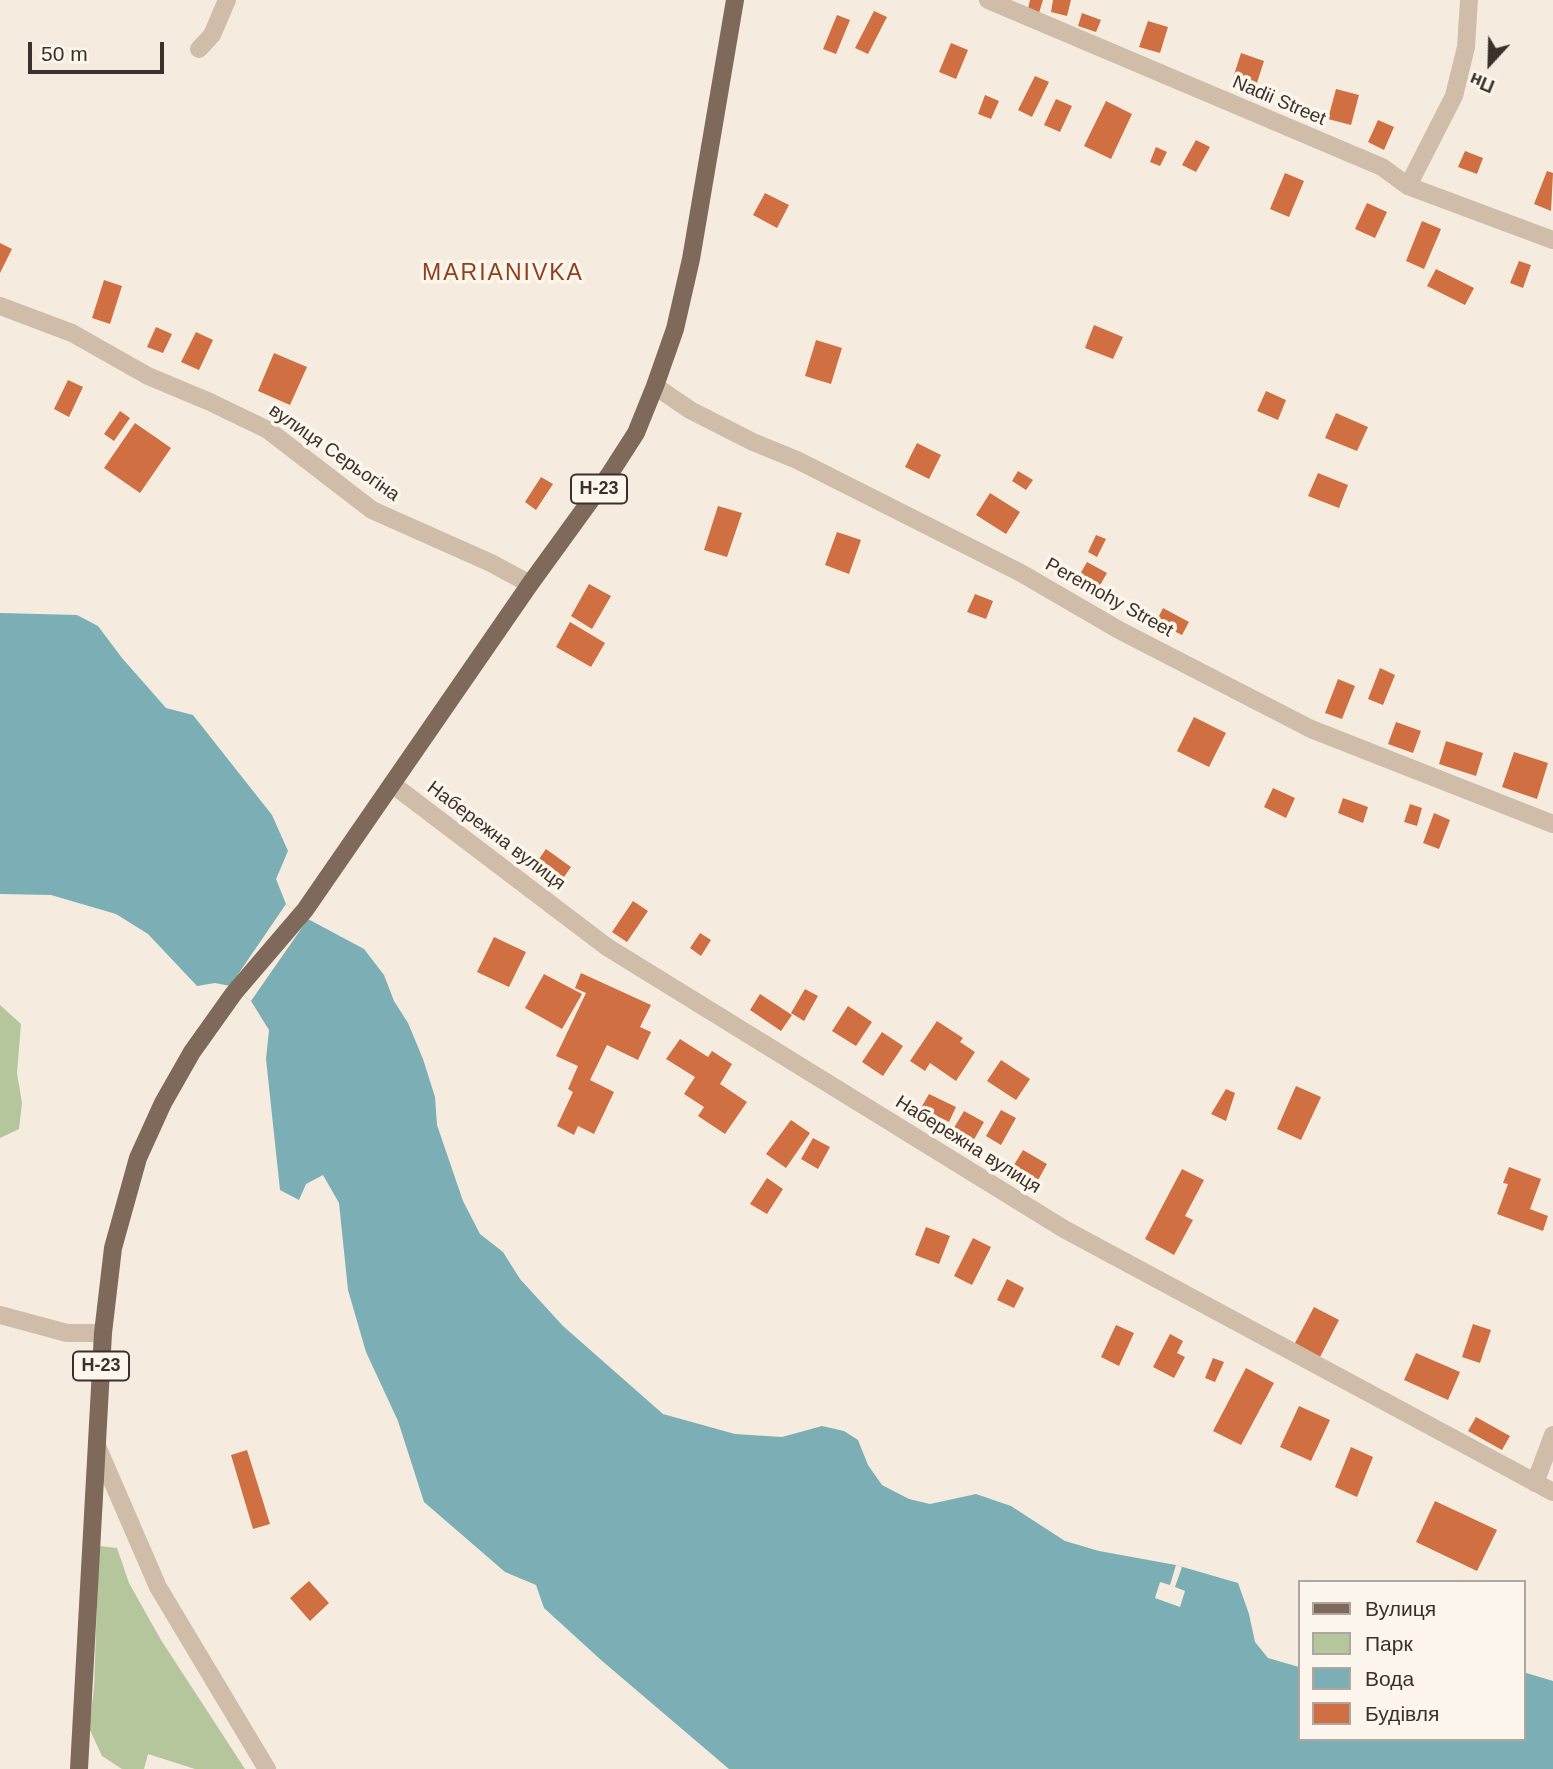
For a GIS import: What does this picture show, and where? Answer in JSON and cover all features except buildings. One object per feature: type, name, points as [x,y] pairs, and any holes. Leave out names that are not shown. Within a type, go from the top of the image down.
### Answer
[{"type":"main road","name":"Н-23","points":[[79,1769],[103,1333],[113,1248],[138,1158],[163,1103],[192,1052],[234,993],[305,910],[636,433],[675,329],[691,259],[735,0]]},
{"type":"street","points":[[199,49],[212,35],[227,0]]},
{"type":"street","name":"Nadii Street","points":[[988,0],[1382,167],[1408,186],[1553,240]]},
{"type":"street","points":[[1408,186],[1454,96],[1466,47],[1469,0]]},
{"type":"street","name":"вулиця Серьогіна","points":[[0,306],[72,333],[148,376],[268,430],[372,510],[491,563],[530,584]]},
{"type":"street","name":"Peremohy Street","points":[[655,386],[690,410],[753,442],[797,460],[1021,573],[1119,630],[1311,729],[1553,824]]},
{"type":"street","name":"Набережна вулиця","points":[[392,784],[607,947],[1064,1229],[1553,1492]]},
{"type":"street","points":[[0,1315],[67,1333],[103,1333]]},
{"type":"street","points":[[1535,1483],[1553,1435]]},
{"type":"street","points":[[97,1446],[158,1587],[267,1769]]},
{"type":"green space","points":[[0,1005],[21,1024],[17,1073],[22,1103],[19,1129],[0,1138]]},
{"type":"green space","points":[[99,1546],[117,1548],[129,1583],[161,1640],[245,1769],[195,1769],[148,1754],[144,1769],[122,1769],[102,1756],[89,1728],[94,1688]]},
{"type":"water","points":[[0,613],[77,615],[98,626],[166,708],[193,715],[272,815],[288,851],[276,879],[286,904],[364,949],[384,975],[423,1059],[435,1097],[437,1125],[463,1201],[480,1234],[503,1252],[520,1279],[563,1326],[663,1414],[735,1434],[782,1437],[822,1426],[844,1431],[858,1440],[868,1465],[882,1485],[909,1499],[930,1504],[976,1494],[1011,1506],[1065,1541],[1099,1551],[1176,1565],[1238,1583],[1255,1642],[1268,1658],[1298,1667],[1298,1741],[1525,1741],[1525,1673],[1553,1681],[1553,1769],[729,1769],[544,1608],[536,1585],[505,1572],[424,1502],[398,1421],[366,1352],[348,1290],[339,1203],[323,1175],[306,1184],[299,1200],[280,1190],[266,1059],[269,1030],[251,1001],[230,986],[215,983],[197,986],[148,934],[116,914],[51,895],[0,894]]},
{"type":"pier","points":[[286,904],[308,919],[251,1001],[230,986]]},
{"type":"pier","points":[[1176,1565],[1182,1567],[1175,1587],[1185,1591],[1180,1607],[1155,1598],[1160,1582],[1170,1585]]},
{"type":"district","name":"MARIANIVKA","points":[[503,274]]}]
